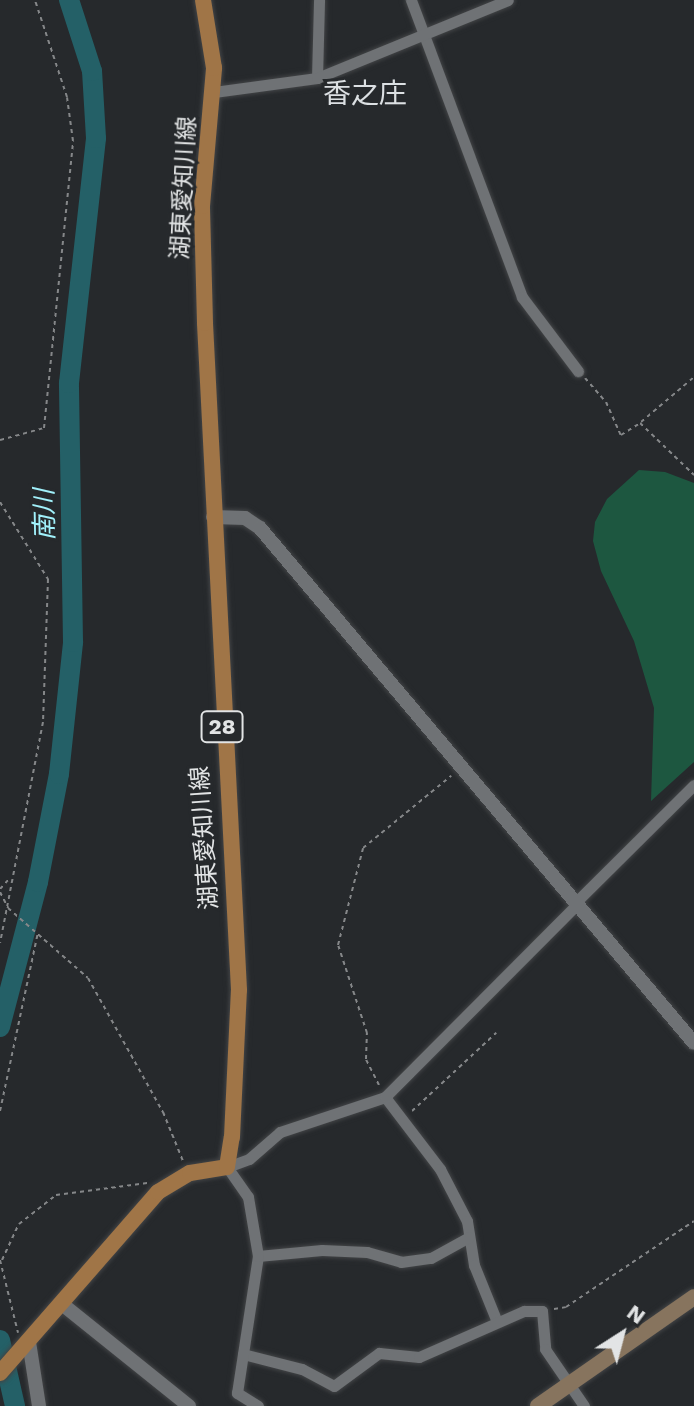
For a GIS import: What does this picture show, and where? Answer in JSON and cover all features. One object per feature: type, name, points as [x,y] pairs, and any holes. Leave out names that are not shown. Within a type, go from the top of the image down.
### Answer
[{"type":"main road","name":"湖東愛知川線","points":[[203,0],[214,92],[202,206],[213,517],[239,990],[227,1167]]},
{"type":"main road","points":[[0,1373],[158,1192],[190,1173],[227,1167]]},
{"type":"main road","points":[[538,1406],[694,1297]]},
{"type":"street","points":[[317,78],[319,0]]},
{"type":"street","points":[[411,0],[522,297],[578,371]]},
{"type":"street","points":[[214,92],[317,78],[508,0]]},
{"type":"street","points":[[213,517],[245,518],[260,528],[694,1043]]},
{"type":"street","points":[[258,1406],[237,1393],[258,1256],[248,1197],[227,1167],[249,1159],[280,1132],[385,1097],[694,785]]},
{"type":"street","points":[[385,1097],[440,1169],[469,1237],[474,1265],[497,1322]]},
{"type":"street","points":[[258,1256],[322,1250],[367,1252],[401,1262],[431,1258],[469,1237]]},
{"type":"street","points":[[62,1304],[189,1406]]},
{"type":"street","points":[[243,1354],[302,1369],[334,1386],[379,1353],[419,1357],[497,1322],[542,1311],[545,1349],[584,1406]]},
{"type":"street","points":[[24,1348],[39,1406]]},
{"type":"street","points":[[166,1389],[178,1406]]},
{"type":"path","points":[[0,440],[44,428],[70,180],[73,141],[67,97],[35,0]]},
{"type":"path","points":[[578,371],[606,402],[621,435],[640,423],[694,377]]},
{"type":"path","points":[[640,423],[694,475]]},
{"type":"path","points":[[0,502],[48,579],[43,722],[0,943]]},
{"type":"path","points":[[385,1097],[366,1059],[367,1033],[338,945],[363,848],[461,768]]},
{"type":"path","points":[[11,877],[0,891],[7,906],[39,931],[88,978],[163,1112],[190,1173]]},
{"type":"path","points":[[0,1111],[39,931]]},
{"type":"path","points":[[402,1120],[496,1033]]},
{"type":"path","points":[[24,1348],[1,1260],[19,1224],[56,1195],[158,1184]]},
{"type":"path","points":[[542,1311],[566,1307],[694,1221]]},
{"type":"green space","points":[[639,470],[665,472],[694,483],[694,762],[651,801],[654,708],[634,641],[601,571],[593,541],[595,522],[607,499]]},
{"type":"waterway","name":"南川","points":[[0,1027],[38,882],[59,774],[73,642],[69,383],[96,138],[92,71],[69,0]]},
{"type":"waterway","name":"南川","points":[[0,1340],[15,1406]]},
{"type":"district","name":"香之庄","points":[[365,94]]}]
